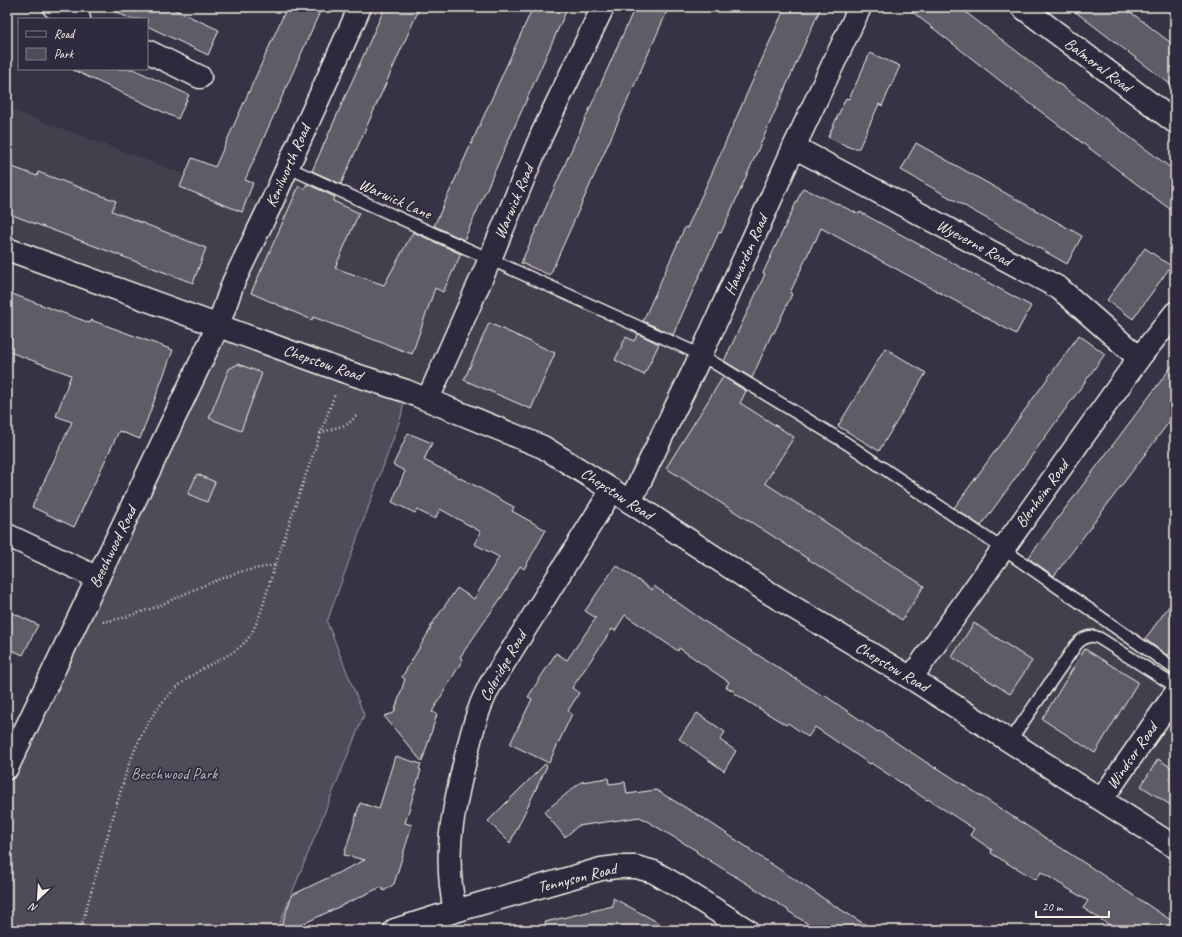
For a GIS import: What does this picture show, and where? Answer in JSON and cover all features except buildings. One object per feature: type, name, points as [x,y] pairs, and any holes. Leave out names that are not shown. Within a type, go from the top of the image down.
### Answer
[{"type":"street","points":[[54,7],[77,18]]},
{"type":"street","name":"Kenilworth Road","points":[[218,326],[233,283],[270,206],[360,7]]},
{"type":"street","name":"Warwick Road","points":[[428,399],[490,259],[542,134],[603,7]]},
{"type":"street","name":"Hawarden Road","points":[[621,496],[701,355],[794,147],[860,7]]},
{"type":"street","name":"Balmoral Road","points":[[1022,7],[1175,122]]},
{"type":"street","points":[[148,52],[200,76]]},
{"type":"street","name":"Wyeverne Road","points":[[794,147],[1059,288],[1139,358]]},
{"type":"street","name":"Chepstow Road","points":[[7,249],[343,371],[428,399],[543,447],[771,594],[911,678],[1175,847]]},
{"type":"street","name":"Blenheim Road","points":[[911,678],[1139,358],[1175,313]]},
{"type":"street","name":"Beechwood Road","points":[[7,768],[218,326]]},
{"type":"street","name":"Coleridge Road","points":[[455,911],[450,891],[449,842],[451,822],[479,709],[490,685],[621,496]]},
{"type":"street","points":[[7,535],[98,578]]},
{"type":"street","name":"Windsor Road","points":[[1102,799],[1175,694]]},
{"type":"street","name":"Tennyson Road","points":[[395,930],[601,869],[617,867],[636,867],[654,872],[747,930]]},
{"type":"lane","name":"Warwick Lane","points":[[287,167],[701,355],[846,443],[1003,549],[1175,669]]},
{"type":"lane","points":[[1010,741],[1076,645],[1087,636],[1095,636],[1100,638],[1175,686]]},
{"type":"path","points":[[80,930],[128,766],[147,723],[169,694],[201,670],[230,653],[248,638],[254,628],[320,433],[343,371]]},
{"type":"path","points":[[320,433],[348,424],[356,416]]},
{"type":"path","points":[[79,617],[97,622],[123,618],[156,607],[200,587],[239,572],[275,565]]},
{"type":"shaded area","points":[[7,108],[270,206],[287,167],[701,355],[846,443],[1175,669],[1175,847],[543,447],[7,249]]},
{"type":"green space","name":"Beechwood Park","points":[[218,326],[406,391],[401,417],[327,622],[364,715],[277,930],[7,930],[7,768]]}]
